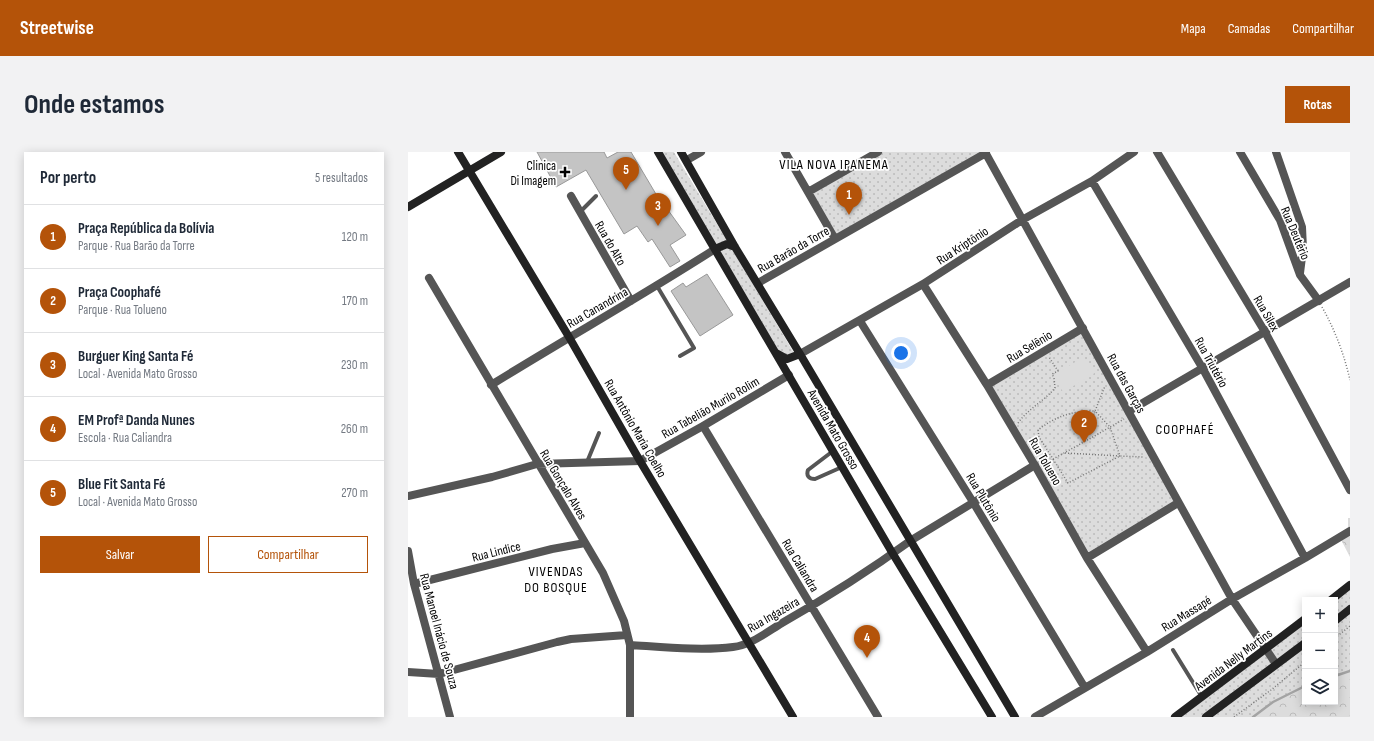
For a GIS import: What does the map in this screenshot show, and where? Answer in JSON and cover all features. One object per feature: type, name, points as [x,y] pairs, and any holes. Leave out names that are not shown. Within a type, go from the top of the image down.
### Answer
[{"type":"main road","name":"Rua Antônio Maria Coelho","points":[[458,152],[793,717]]},
{"type":"main road","points":[[408,207],[501,152]]},
{"type":"main road","name":"Avenida Mato Grosso","points":[[658,152],[893,554],[992,717]]},
{"type":"main road","name":"Avenida Mato Grosso","points":[[681,152],[687,160],[735,247],[758,282],[1015,717]]},
{"type":"main road","points":[[715,249],[727,244],[735,247]]},
{"type":"main road","points":[[775,352],[787,359],[800,354]]},
{"type":"main road","points":[[1334,597],[1350,585]]},
{"type":"main road","points":[[1338,619],[1350,610]]},
{"type":"main road","name":"Avenida Nelly Martins","points":[[1175,717],[1302,621]]},
{"type":"main road","points":[[1206,717],[1302,645]]},
{"type":"street","points":[[687,160],[701,152]]},
{"type":"street","points":[[785,152],[835,238]]},
{"type":"street","points":[[808,192],[878,152]]},
{"type":"street","name":"Rua Kriptônio","points":[[800,354],[923,284],[1022,220],[1092,181],[1134,152]]},
{"type":"street","name":"Rua Silex","points":[[1157,152],[1265,332],[1350,490]]},
{"type":"street","name":"Rua Deutério","points":[[1240,152],[1280,220],[1300,275],[1319,301]]},
{"type":"street","points":[[1276,152],[1302,227],[1303,250],[1300,275]]},
{"type":"street","name":"Rua das Garças","points":[[986,153],[1232,599],[1276,664]]},
{"type":"street","name":"Rua Barão da Torre","points":[[758,282],[986,153]]},
{"type":"street","name":"Rua Triutério","points":[[1092,181],[1203,369],[1305,558]]},
{"type":"street","name":"Rua do Alto","points":[[571,196],[631,301]]},
{"type":"street","name":"Rua Canandrina","points":[[491,385],[569,337],[657,286],[715,249]]},
{"type":"street","name":"Rua Gonçalo Alves","points":[[429,278],[603,573],[624,621],[630,645],[630,717]]},
{"type":"street","points":[[1130,413],[1350,282]]},
{"type":"street","name":"Rua Tolueno","points":[[923,284],[987,385],[1036,467],[1087,558],[1147,652]]},
{"type":"street","name":"Rua Plutônio","points":[[860,321],[973,502],[1085,688]]},
{"type":"street","name":"Rua Selênio","points":[[987,385],[1083,328]]},
{"type":"street","name":"Rua Tabelião Murilo Rolim","points":[[408,496],[492,477],[538,464],[640,461],[789,375]]},
{"type":"street","name":"Rua Caliandra","points":[[703,426],[878,717]]},
{"type":"street","name":"Rua Ingazeira","points":[[630,645],[702,648],[734,647],[749,642],[811,606],[893,554],[910,541],[973,502],[1036,467]]},
{"type":"street","points":[[1087,558],[1178,503]]},
{"type":"street","name":"Rua Massapé","points":[[1035,717],[1147,652],[1232,599],[1350,531]]},
{"type":"street","name":"Rua Lindice","points":[[414,584],[552,549],[585,543]]},
{"type":"street","name":"Rua Manoel Inácio de Souza","points":[[408,551],[414,584],[450,717]]},
{"type":"street","points":[[408,672],[439,674],[571,639],[627,635]]},
{"type":"lane","points":[[580,212],[596,196]]},
{"type":"lane","points":[[657,286],[694,348],[680,356]]},
{"type":"lane","points":[[587,462],[599,433]]},
{"type":"lane","points":[[833,451],[808,470],[808,477],[815,479],[842,467]]},
{"type":"lane","points":[[1173,650],[1202,697]]},
{"type":"path","points":[[1319,301],[1333,326],[1350,380]]},
{"type":"path","points":[[1013,429],[1022,416],[1055,388],[1052,374],[1058,371],[1045,350]]},
{"type":"path","points":[[1085,441],[1109,374]]},
{"type":"path","points":[[1084,411],[1095,412],[1110,427],[1120,456],[1068,483],[1038,437],[1038,430],[1049,421],[1065,415],[1084,411]]},
{"type":"path","points":[[1036,467],[1110,427],[1130,413]]},
{"type":"path","points":[[1064,453],[1154,458]]},
{"type":"path","points":[[1338,636],[1350,626]]},
{"type":"path","points":[[1234,717],[1271,690],[1302,664]]},
{"type":"green space","points":[[660,152],[674,152],[797,358],[786,364]]},
{"type":"green space","points":[[878,152],[985,152],[835,239],[808,192]]},
{"type":"green space","points":[[1083,328],[1178,503],[1087,558],[987,385]]},
{"type":"green space","points":[[1084,357],[1094,374],[1063,392],[1053,375]]},
{"type":"green space","points":[[1348,518],[1350,518],[1350,557],[1338,534],[1348,528]]},
{"type":"green space","points":[[1350,588],[1350,717],[1181,717],[1302,624],[1302,705],[1338,705],[1338,598]]},
{"type":"green space","points":[[1350,671],[1350,717],[1253,717],[1273,702],[1302,688],[1302,705],[1338,705],[1338,675]]},
{"type":"building","points":[[537,152],[604,152],[607,158],[618,152],[631,152],[666,211],[668,210],[686,235],[670,245],[680,261],[670,267],[652,239],[648,242],[637,226],[624,234],[586,170],[556,187]]},
{"type":"building","points":[[707,274],[733,315],[700,336],[671,291],[683,283],[686,287]]},
{"type":"waterway","points":[[1338,675],[1350,671]]},
{"type":"waterway","points":[[1253,717],[1273,702],[1302,688]]},
{"type":"place","name":"Clinica Di Imagem","points":[[565,172]]},
{"type":"place","name":"Blue Fit Santa Fé","points":[[626,190]]},
{"type":"place","name":"Praça República da Bolívia","points":[[849,215]]},
{"type":"place","name":"Burguer King Santa Fé","points":[[658,226]]},
{"type":"place","name":"Praça Coophafé","points":[[1084,443]]},
{"type":"place","name":"EM Profª Danda Nunes","points":[[867,658]]},
{"type":"district","name":"VILA NOVA IPANEMA","points":[[834,164]]},
{"type":"district","name":"COOPHAFÉ","points":[[1185,429]]},
{"type":"district","name":"VIVENDAS DO BOSQUE","points":[[556,580]]}]
